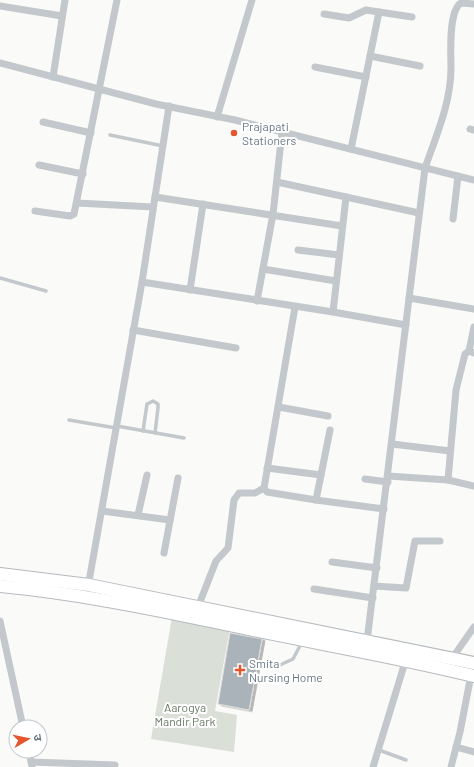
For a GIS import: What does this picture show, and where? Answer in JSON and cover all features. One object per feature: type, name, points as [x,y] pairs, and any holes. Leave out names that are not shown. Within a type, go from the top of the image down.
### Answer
[{"type":"main road","points":[[0,574],[89,585],[198,607],[216,616],[303,639],[406,660],[472,676]]},
{"type":"main road","points":[[0,586],[216,616],[367,641],[474,663]]},
{"type":"street","points":[[53,77],[65,0]]},
{"type":"street","points":[[35,211],[70,216],[74,214],[117,0]]},
{"type":"street","points":[[217,117],[252,0]]},
{"type":"street","points":[[367,641],[425,168],[446,110],[451,75],[452,33],[456,9],[461,3],[474,4]]},
{"type":"street","points":[[0,6],[62,16]]},
{"type":"street","points":[[324,14],[349,18],[363,10],[412,17]]},
{"type":"street","points":[[351,149],[379,12]]},
{"type":"street","points":[[370,56],[420,66]]},
{"type":"street","points":[[0,63],[169,106],[282,132],[474,180]]},
{"type":"street","points":[[315,67],[366,77]]},
{"type":"street","points":[[86,597],[142,282],[169,106]]},
{"type":"street","points":[[43,122],[91,133]]},
{"type":"street","points":[[257,301],[273,214],[282,132]]},
{"type":"street","points":[[39,165],[83,174]]},
{"type":"street","points":[[453,219],[458,176]]},
{"type":"street","points":[[277,182],[419,213]]},
{"type":"street","points":[[155,197],[273,214],[342,226]]},
{"type":"street","points":[[332,312],[346,197]]},
{"type":"street","points":[[77,203],[153,207]]},
{"type":"street","points":[[190,290],[203,204]]},
{"type":"street","points":[[298,250],[339,255]]},
{"type":"street","points":[[263,268],[336,281]]},
{"type":"street","points":[[142,282],[406,325]]},
{"type":"street","points":[[409,298],[474,308]]},
{"type":"street","points":[[264,488],[295,307]]},
{"type":"street","points":[[448,480],[458,376],[465,354],[472,352],[474,327]]},
{"type":"street","points":[[133,330],[236,348]]},
{"type":"street","points":[[279,407],[328,416]]},
{"type":"street","points":[[316,500],[330,430]]},
{"type":"street","points":[[392,444],[450,451]]},
{"type":"street","points":[[267,468],[321,474]]},
{"type":"street","points":[[138,516],[147,475]]},
{"type":"street","points":[[164,553],[178,478]]},
{"type":"street","points":[[365,479],[448,480],[474,486]]},
{"type":"street","points":[[264,488],[267,492],[384,509]]},
{"type":"street","points":[[198,607],[216,561],[228,548],[234,500],[239,493],[255,493],[264,488]]},
{"type":"street","points":[[102,511],[170,520]]},
{"type":"street","points":[[374,586],[406,588],[413,543],[417,540],[440,541]]},
{"type":"street","points":[[332,562],[377,568]]},
{"type":"street","points":[[314,589],[373,598]]},
{"type":"street","points":[[0,621],[21,719]]},
{"type":"street","points":[[444,670],[474,627]]},
{"type":"street","points":[[373,767],[406,660]]},
{"type":"street","points":[[450,767],[472,676]]},
{"type":"street","points":[[456,747],[474,752]]},
{"type":"street","points":[[32,765],[115,764]]},
{"type":"lane","points":[[110,135],[163,146]]},
{"type":"lane","points":[[0,278],[46,291]]},
{"type":"lane","points":[[143,431],[147,404],[153,401],[158,404],[155,433]]},
{"type":"lane","points":[[69,420],[184,438]]},
{"type":"lane","points":[[280,665],[293,659],[303,639]]},
{"type":"lane","points":[[378,750],[406,760]]},
{"type":"green space","name":"Aarogya Mandir Park","points":[[172,617],[230,628],[215,711],[237,715],[234,752],[151,739]]},
{"type":"building","points":[[230,633],[262,639],[249,710],[218,704]]},
{"type":"place","name":"Prajapati Stationers","points":[[234,133]]},
{"type":"place","name":"Smita Nursing Home","points":[[240,670]]}]
